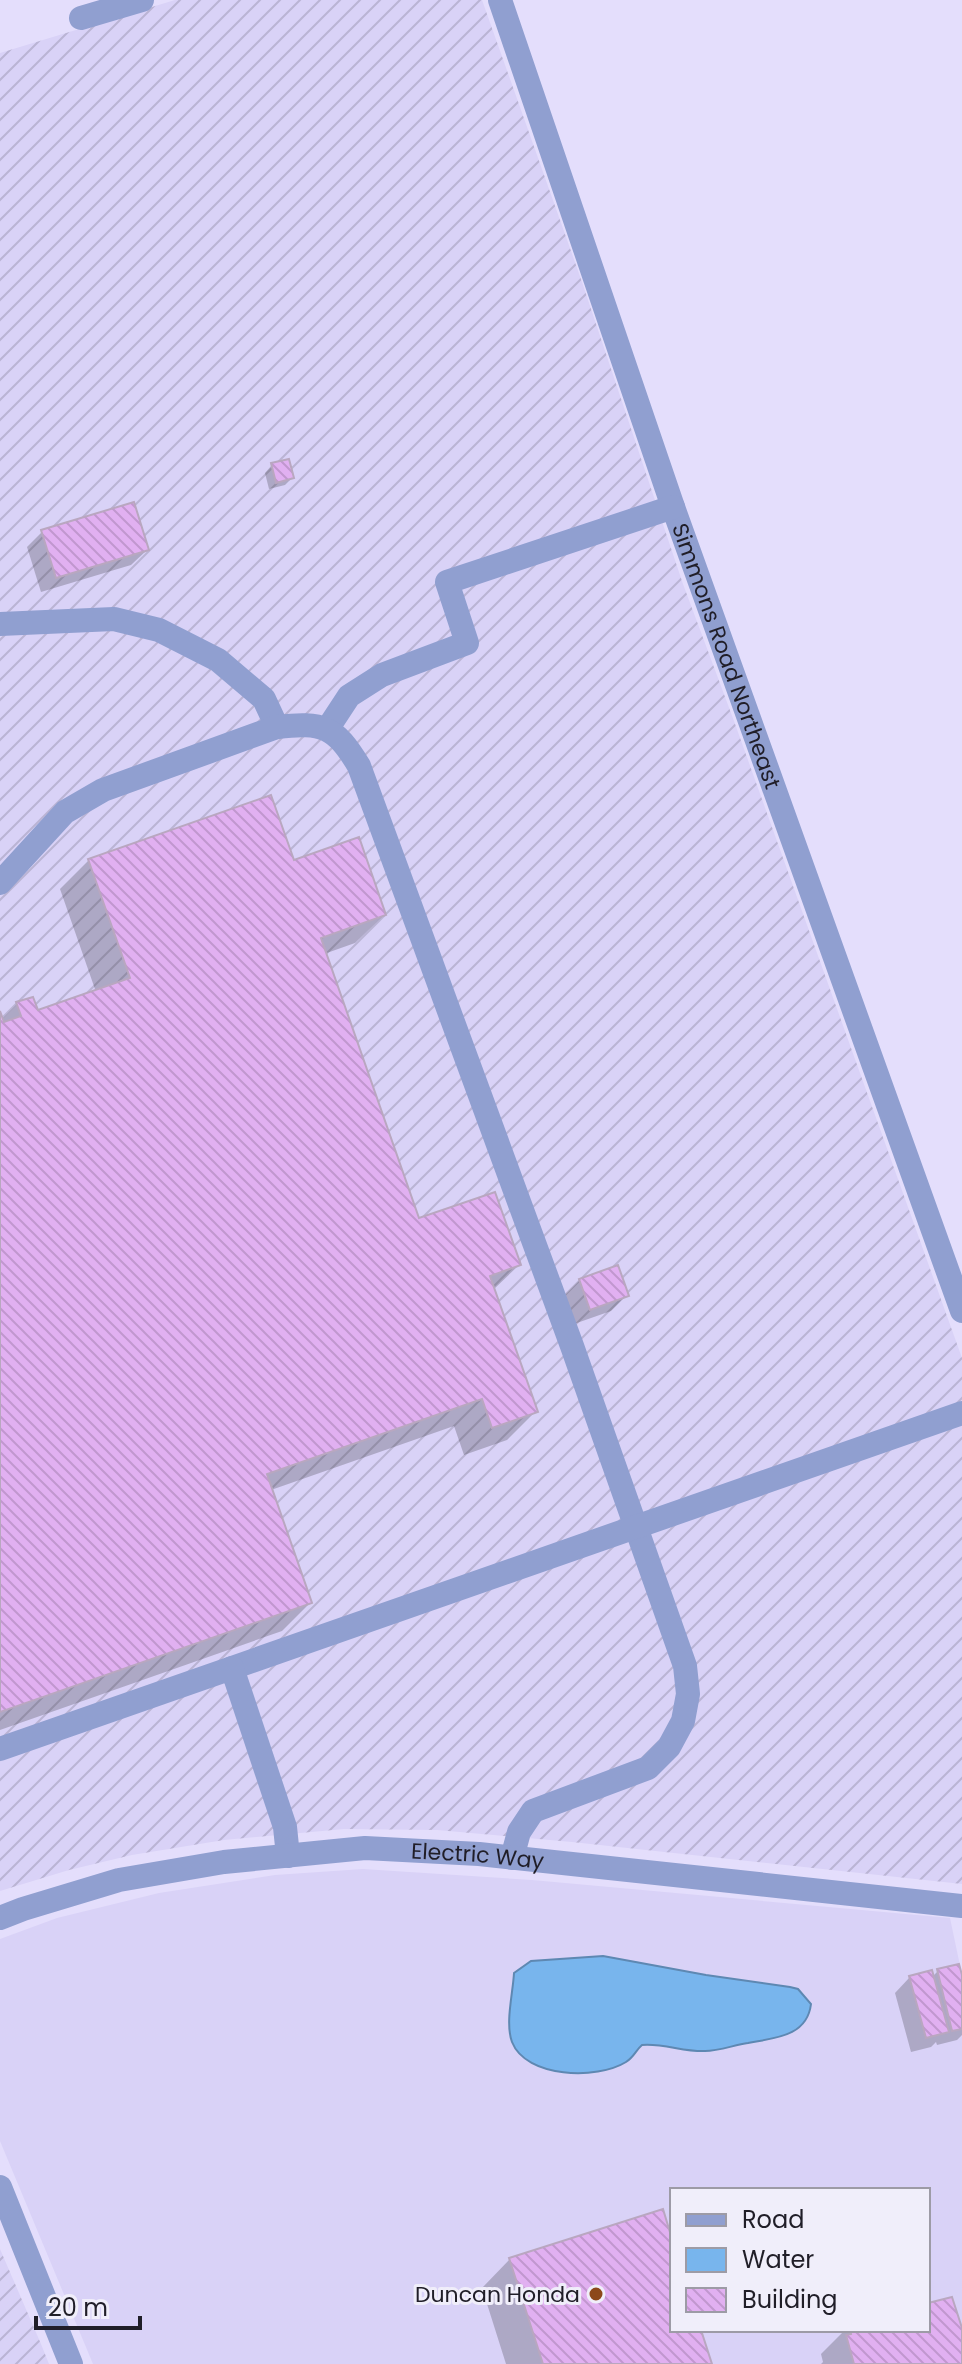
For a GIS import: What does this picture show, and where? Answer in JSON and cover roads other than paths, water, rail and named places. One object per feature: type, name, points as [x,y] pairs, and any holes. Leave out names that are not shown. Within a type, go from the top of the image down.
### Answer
[{"type":"street","points":[[81,18],[142,0]]},
{"type":"street","name":"Simmons Road Northeast","points":[[500,0],[673,507],[962,1311]]},
{"type":"street","points":[[328,728],[349,696],[382,675],[467,643],[447,582],[673,507]]},
{"type":"street","points":[[0,624],[114,619],[159,630],[218,660],[264,699],[277,727]]},
{"type":"street","points":[[0,883],[65,812],[103,790],[277,727],[307,724],[328,728],[344,741],[359,766],[685,1666],[688,1694],[683,1721],[669,1747],[648,1768],[533,1811],[519,1832],[512,1858]]},
{"type":"street","points":[[0,1749],[962,1413]]},
{"type":"street","points":[[232,1668],[285,1827],[288,1856]]},
{"type":"street","name":"Electric Way","points":[[0,1918],[119,1880],[224,1862],[365,1848],[512,1858],[962,1906]]},
{"type":"street","points":[[0,2187],[71,2364]]},
{"type":"water","points":[[603,1956],[790,1987],[798,1989],[811,2004],[803,2023],[788,2034],[716,2050],[642,2045],[626,2062],[598,2072],[547,2069],[520,2054],[512,2042],[509,2026],[514,1973],[531,1961]]},
{"type":"place","name":"Duncan Honda","points":[[596,2294]]}]
